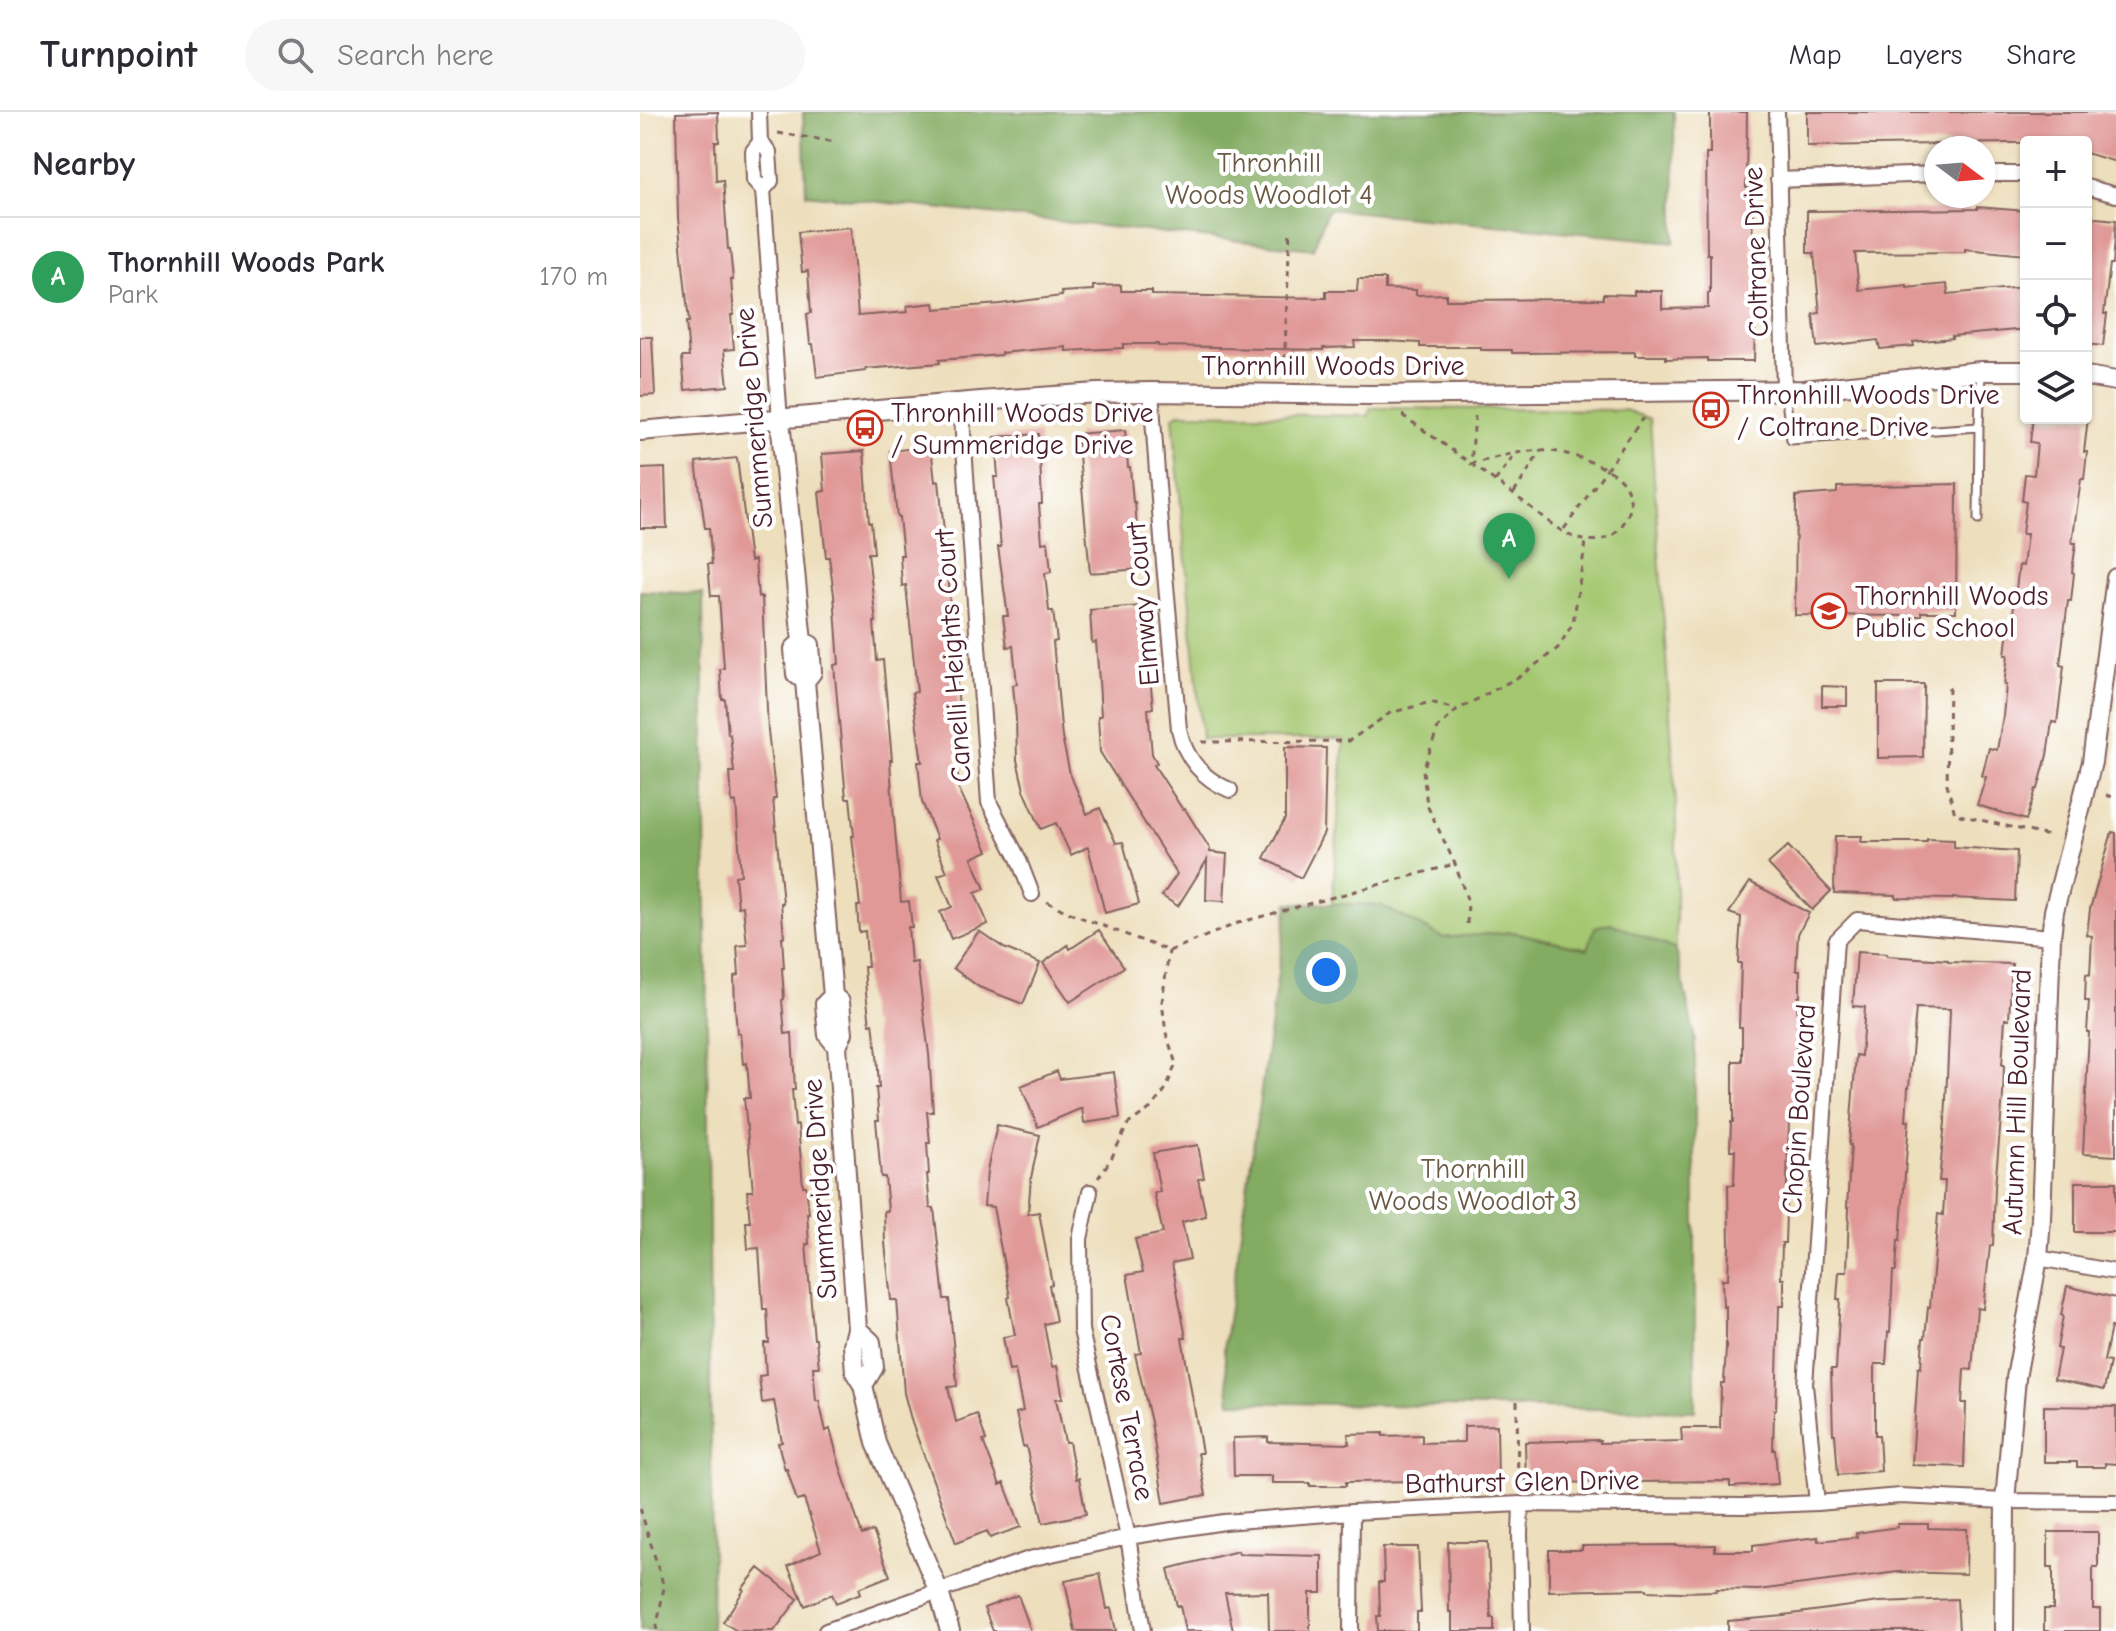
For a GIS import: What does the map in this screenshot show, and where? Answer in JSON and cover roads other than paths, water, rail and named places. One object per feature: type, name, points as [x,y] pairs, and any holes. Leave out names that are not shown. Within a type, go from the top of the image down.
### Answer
[{"type":"street","name":"Summeridge Drive","points":[[759,112],[760,142],[753,151],[754,180],[763,190],[780,420],[802,642],[810,645],[812,672],[805,681],[833,996],[840,1002],[843,1033],[837,1046],[857,1329],[871,1342],[874,1367],[863,1385],[876,1443],[939,1592],[950,1631]]},
{"type":"street","name":"Coltrane Drive","points":[[1777,112],[1784,390]]},
{"type":"street","points":[[1778,180],[1924,174]]},
{"type":"street","points":[[1996,174],[2020,174]]},
{"type":"street","points":[[2092,189],[2116,195]]},
{"type":"street","name":"Thornhill Woods Drive","points":[[640,431],[1082,394],[1370,395],[1804,390],[1981,371],[2020,371]]},
{"type":"street","points":[[2092,377],[2116,381]]},
{"type":"street","name":"Elmway Court","points":[[1151,392],[1179,729],[1185,749],[1196,766],[1230,790]]},
{"type":"street","name":"Canelli Heights Court","points":[[961,404],[989,802],[1018,858],[1032,894]]},
{"type":"street","name":"Autumn Hill Boulevard","points":[[2004,1631],[2005,1501],[2016,1378],[2038,1258],[2051,937],[2054,911],[2092,762],[2116,578]]},
{"type":"street","name":"Chopin Boulevard","points":[[1817,1503],[1805,1385],[1836,941],[1857,920],[2051,937]]},
{"type":"street","name":"Cortese Terrace","points":[[1090,1192],[1080,1239],[1081,1330],[1128,1537],[1143,1631]]},
{"type":"street","points":[[2038,1258],[2116,1272]]},
{"type":"street","name":"Bathurst Glen Drive","points":[[826,1631],[1029,1559],[1128,1537],[1224,1522],[1521,1504],[1743,1506],[1900,1496],[2116,1502]]},
{"type":"street","points":[[1521,1504],[1522,1631]]},
{"type":"street","points":[[1351,1631],[1352,1512]]},
{"type":"lane","points":[[1978,520],[1981,371]]},
{"type":"lane","points":[[1784,390],[1791,440],[1979,427]]},
{"type":"place","name":"Thronhill Woods Drive / Coltrane Drive","points":[[1711,410]]},
{"type":"place","name":"Thronhill Woods Drive / Summeridge Drive","points":[[865,428]]},
{"type":"place","name":"Thornhill Woods Park","points":[[1509,579]]},
{"type":"place","name":"Thornhill Woods Public School","points":[[1829,611]]},
{"type":"park label","name":"Thronhill Woods Woodlot 4","points":[[1269,178]]},
{"type":"park label","name":"Thornhill Woods Woodlot 3","points":[[1473,1184]]}]
